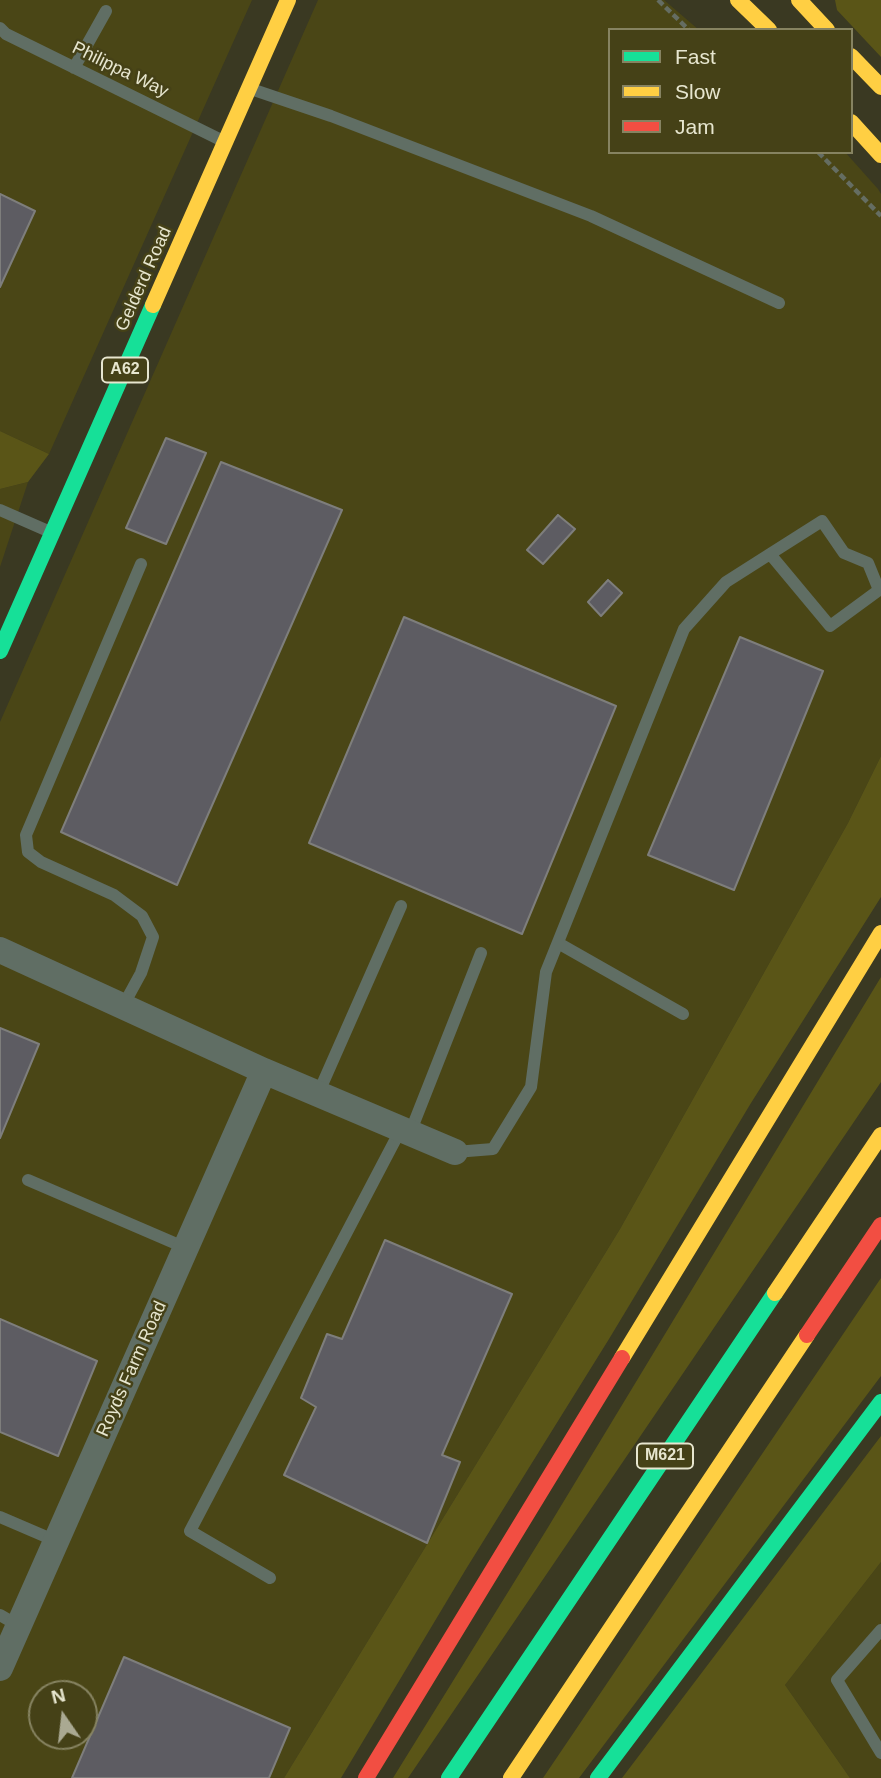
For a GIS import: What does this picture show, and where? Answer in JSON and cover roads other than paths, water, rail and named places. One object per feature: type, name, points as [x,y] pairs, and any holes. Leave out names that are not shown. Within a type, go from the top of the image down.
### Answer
[{"type":"main road","name":"Gelderd Road","points":[[0,651],[288,0]]},
{"type":"main road","points":[[738,0],[767,28]]},
{"type":"main road","points":[[799,0],[825,28]]},
{"type":"main road","points":[[853,58],[881,87]]},
{"type":"main road","points":[[853,124],[881,155]]},
{"type":"main road","points":[[366,1778],[881,933]]},
{"type":"main road","name":"M621","points":[[449,1778],[881,1135]]},
{"type":"main road","name":"M621","points":[[511,1778],[881,1225]]},
{"type":"main road","points":[[598,1778],[881,1402]]},
{"type":"street","points":[[0,950],[264,1071],[455,1152]]},
{"type":"street","name":"Royds Farm Road","points":[[0,1668],[9,1621],[56,1541],[264,1071]]},
{"type":"lane","points":[[74,68],[106,11]]},
{"type":"lane","name":"Philippa Way","points":[[0,28],[6,34],[226,142]]},
{"type":"lane","points":[[249,89],[331,116],[591,216],[779,303]]},
{"type":"lane","points":[[0,510],[52,533]]},
{"type":"lane","points":[[455,1152],[493,1149],[531,1087],[546,972],[684,629],[726,582],[770,554],[822,521],[844,552],[868,563],[879,590],[830,626],[770,554]]},
{"type":"lane","points":[[123,1006],[141,973],[153,937],[142,916],[114,895],[41,862],[28,852],[26,835],[141,564]]},
{"type":"lane","points":[[318,1094],[401,906]]},
{"type":"lane","points":[[558,943],[684,1014]]},
{"type":"lane","points":[[271,1578],[190,1531],[406,1131],[481,953]]},
{"type":"lane","points":[[28,1180],[186,1248]]},
{"type":"lane","points":[[0,1517],[56,1541]]},
{"type":"lane","points":[[881,1630],[837,1680],[881,1753]]}]
